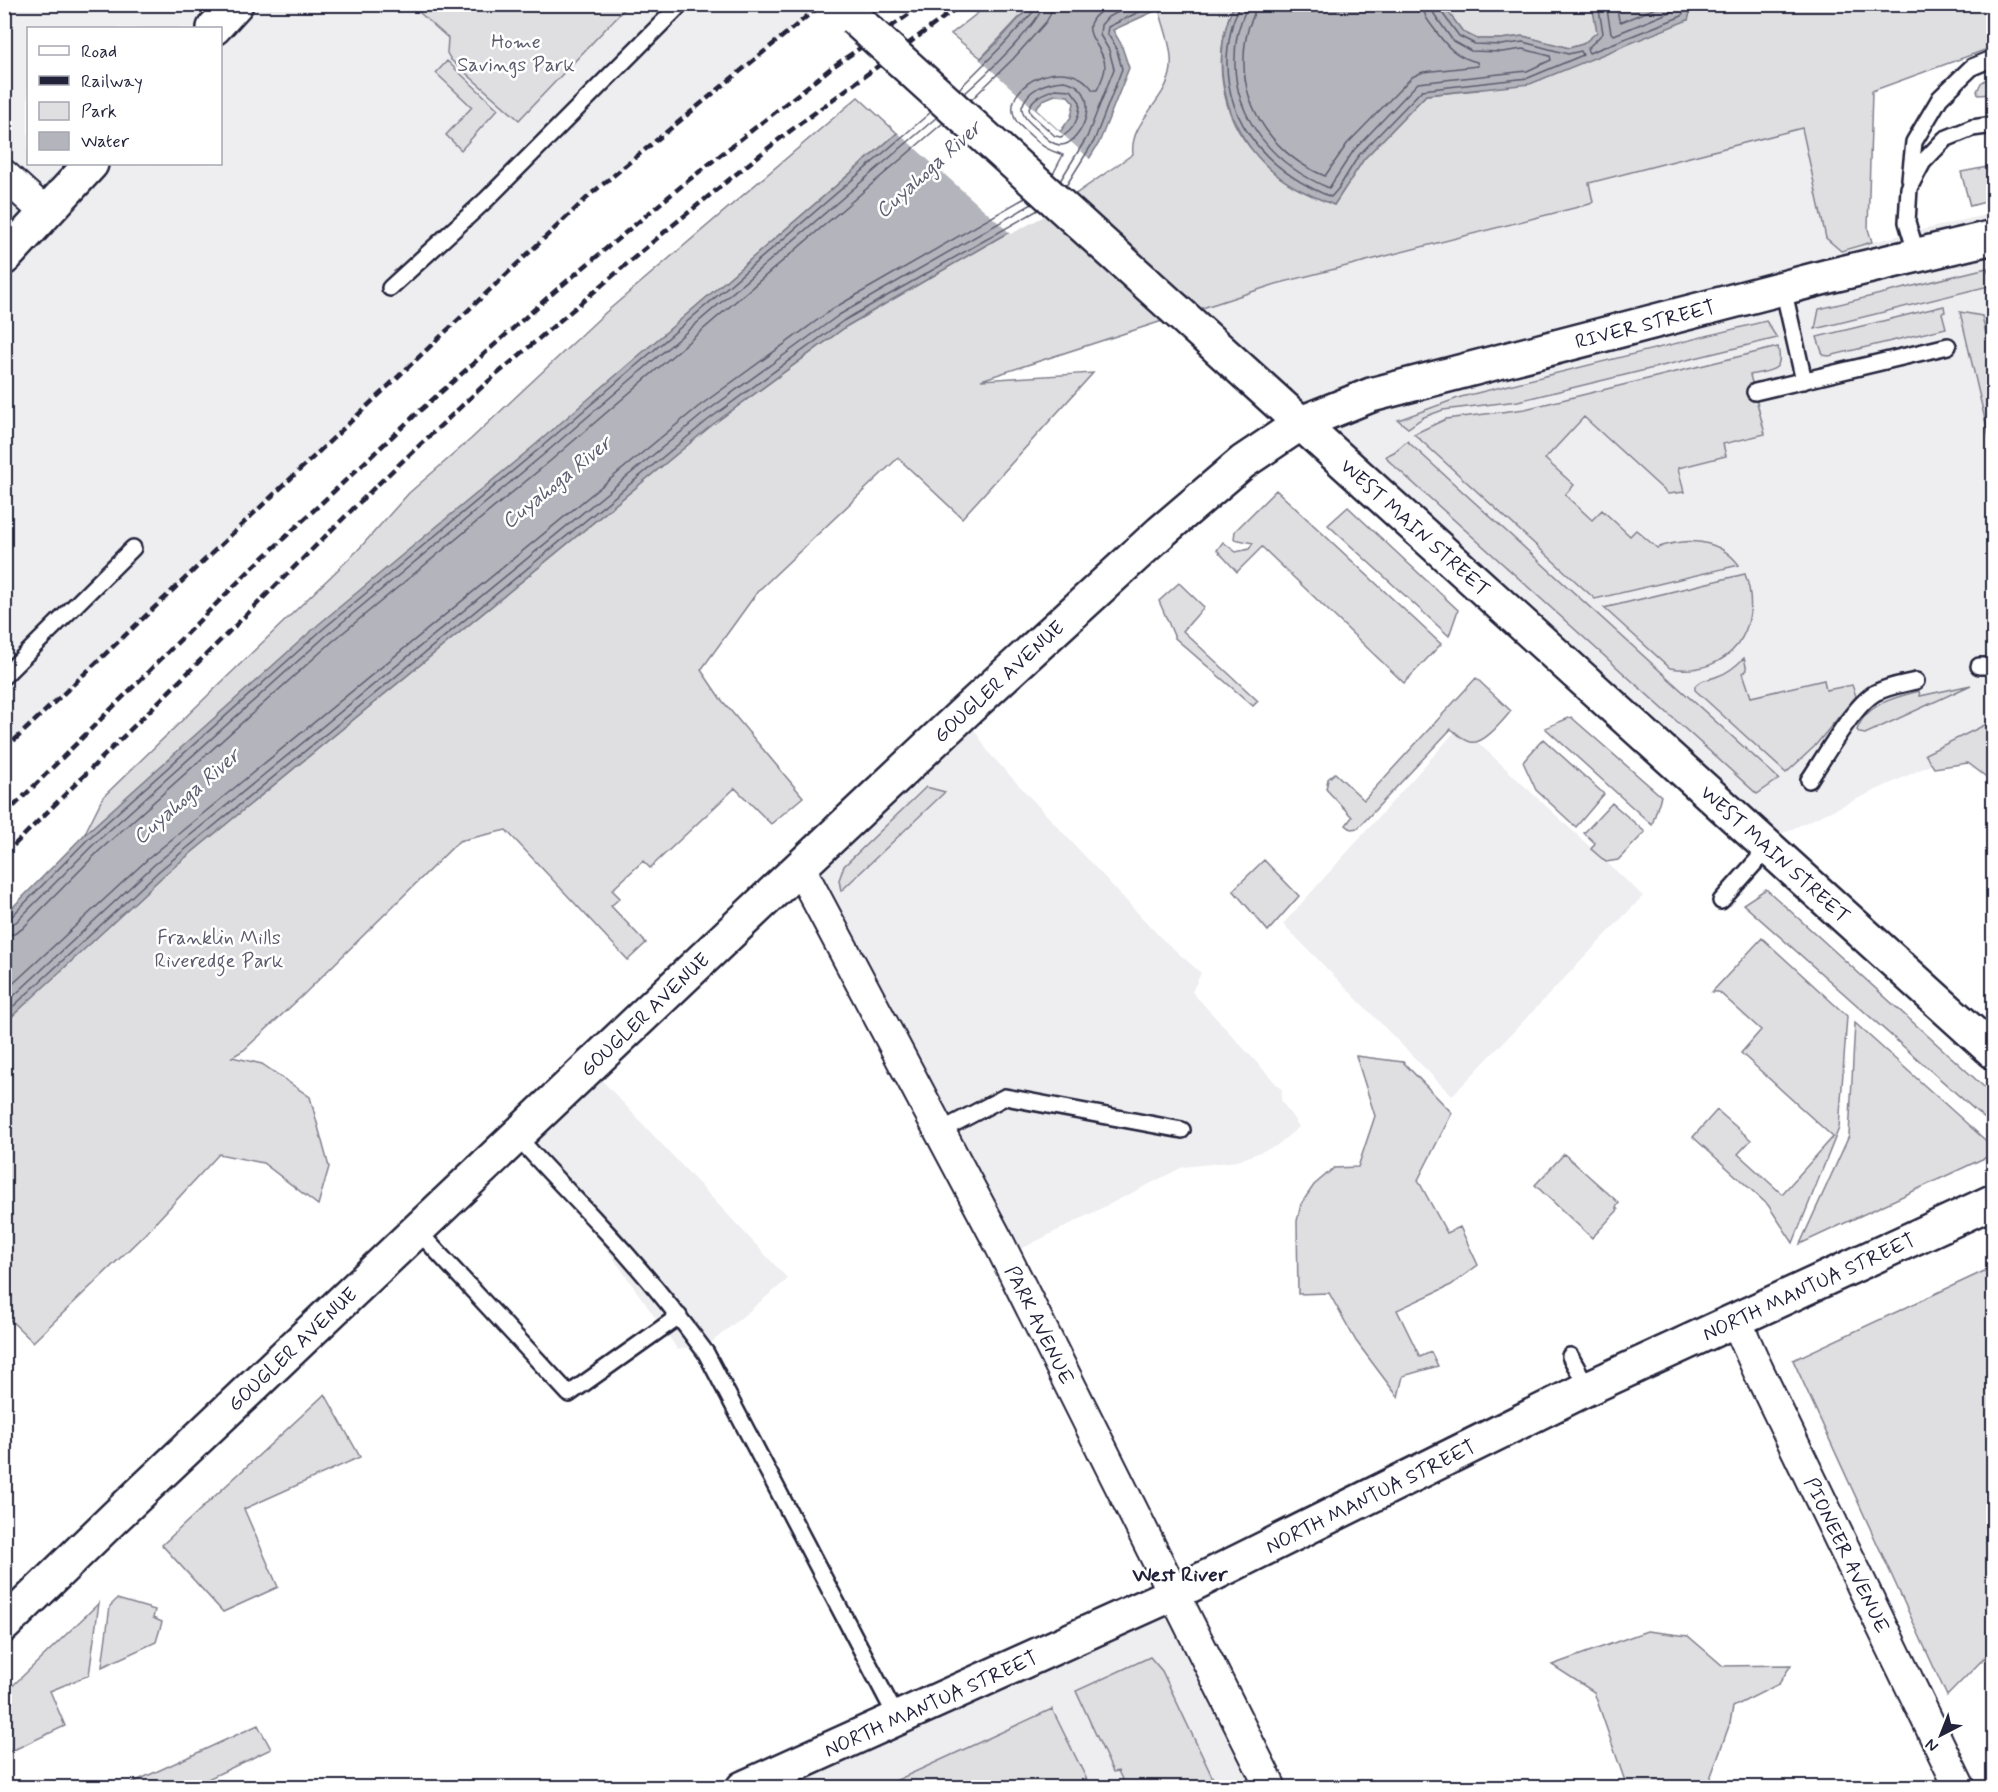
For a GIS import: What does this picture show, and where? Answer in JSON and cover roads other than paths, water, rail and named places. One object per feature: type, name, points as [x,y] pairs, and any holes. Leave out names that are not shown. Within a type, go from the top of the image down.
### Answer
[{"type":"main road","points":[[215,27],[236,4]]},
{"type":"main road","name":"WEST MAIN STREET","points":[[847,11],[1994,1052]]},
{"type":"main road","points":[[4,258],[90,165]]},
{"type":"main road","name":"RIVER STREET","points":[[1301,423],[1371,395],[1783,288],[1994,237]]},
{"type":"main road","name":"GOUGLER AVENUE","points":[[4,1625],[417,1230],[968,709],[1161,532],[1243,462],[1301,423]]},
{"type":"main road","name":"NORTH MANTUA STREET","points":[[743,1788],[1175,1593],[1587,1388],[1994,1201]]},
{"type":"street","points":[[4,175],[46,213]]},
{"type":"street","name":"PARK AVENUE","points":[[800,868],[997,1239],[1271,1788]]},
{"type":"street","name":"PIONEER AVENUE","points":[[1736,1320],[1960,1788]]},
{"type":"lane","points":[[390,288],[487,199],[681,4]]},
{"type":"lane","points":[[1917,255],[1907,222],[1914,142],[1940,99],[1972,67],[1994,58]]},
{"type":"lane","points":[[1909,188],[1923,162],[1945,139],[1972,128],[1994,125]]},
{"type":"lane","points":[[1783,288],[1804,381]]},
{"type":"lane","points":[[1755,393],[1948,346]]},
{"type":"lane","points":[[4,676],[133,548]]},
{"type":"lane","points":[[1809,780],[1849,722],[1874,694],[1916,681]]},
{"type":"lane","points":[[1720,901],[1769,847]]},
{"type":"lane","points":[[940,1131],[1005,1097],[1182,1130]]},
{"type":"lane","points":[[517,1136],[679,1316],[706,1353],[897,1718]]},
{"type":"lane","points":[[417,1230],[569,1394],[679,1316]]},
{"type":"lane","points":[[1570,1356],[1587,1388]]},
{"type":"water","name":"Cuyahoga River","points":[[1031,5],[1168,5],[1113,30],[1121,44],[1129,68],[1099,143],[1061,204],[847,326],[712,425],[163,876],[5,1023],[5,915],[84,835],[319,624],[535,445],[959,80]],"holes":[[[1055,95],[1068,96],[1074,103],[1071,117],[1060,132],[1035,109],[1043,100]]]},
{"type":"water","points":[[1234,5],[1443,5],[1463,32],[1477,39],[1523,36],[1569,48],[1583,44],[1597,32],[1592,5],[1692,5],[1688,20],[1530,84],[1426,95],[1364,159],[1334,205],[1293,186],[1268,167],[1237,127],[1228,103],[1223,79],[1222,54],[1226,29]]},
{"type":"railway","points":[[4,750],[591,194],[822,4]]},
{"type":"railway","points":[[4,816],[247,573],[414,416],[554,292],[685,183],[831,68],[924,4]]},
{"type":"railway","points":[[4,855],[376,486],[483,386],[668,229],[782,137],[962,4]]},
{"type":"district","name":"West River","points":[[1180,1574]]},
{"type":"park label","name":"Home Savings Park","points":[[516,52]]},
{"type":"park label","name":"Franklin Mills Riveredge Park","points":[[219,948]]}]
